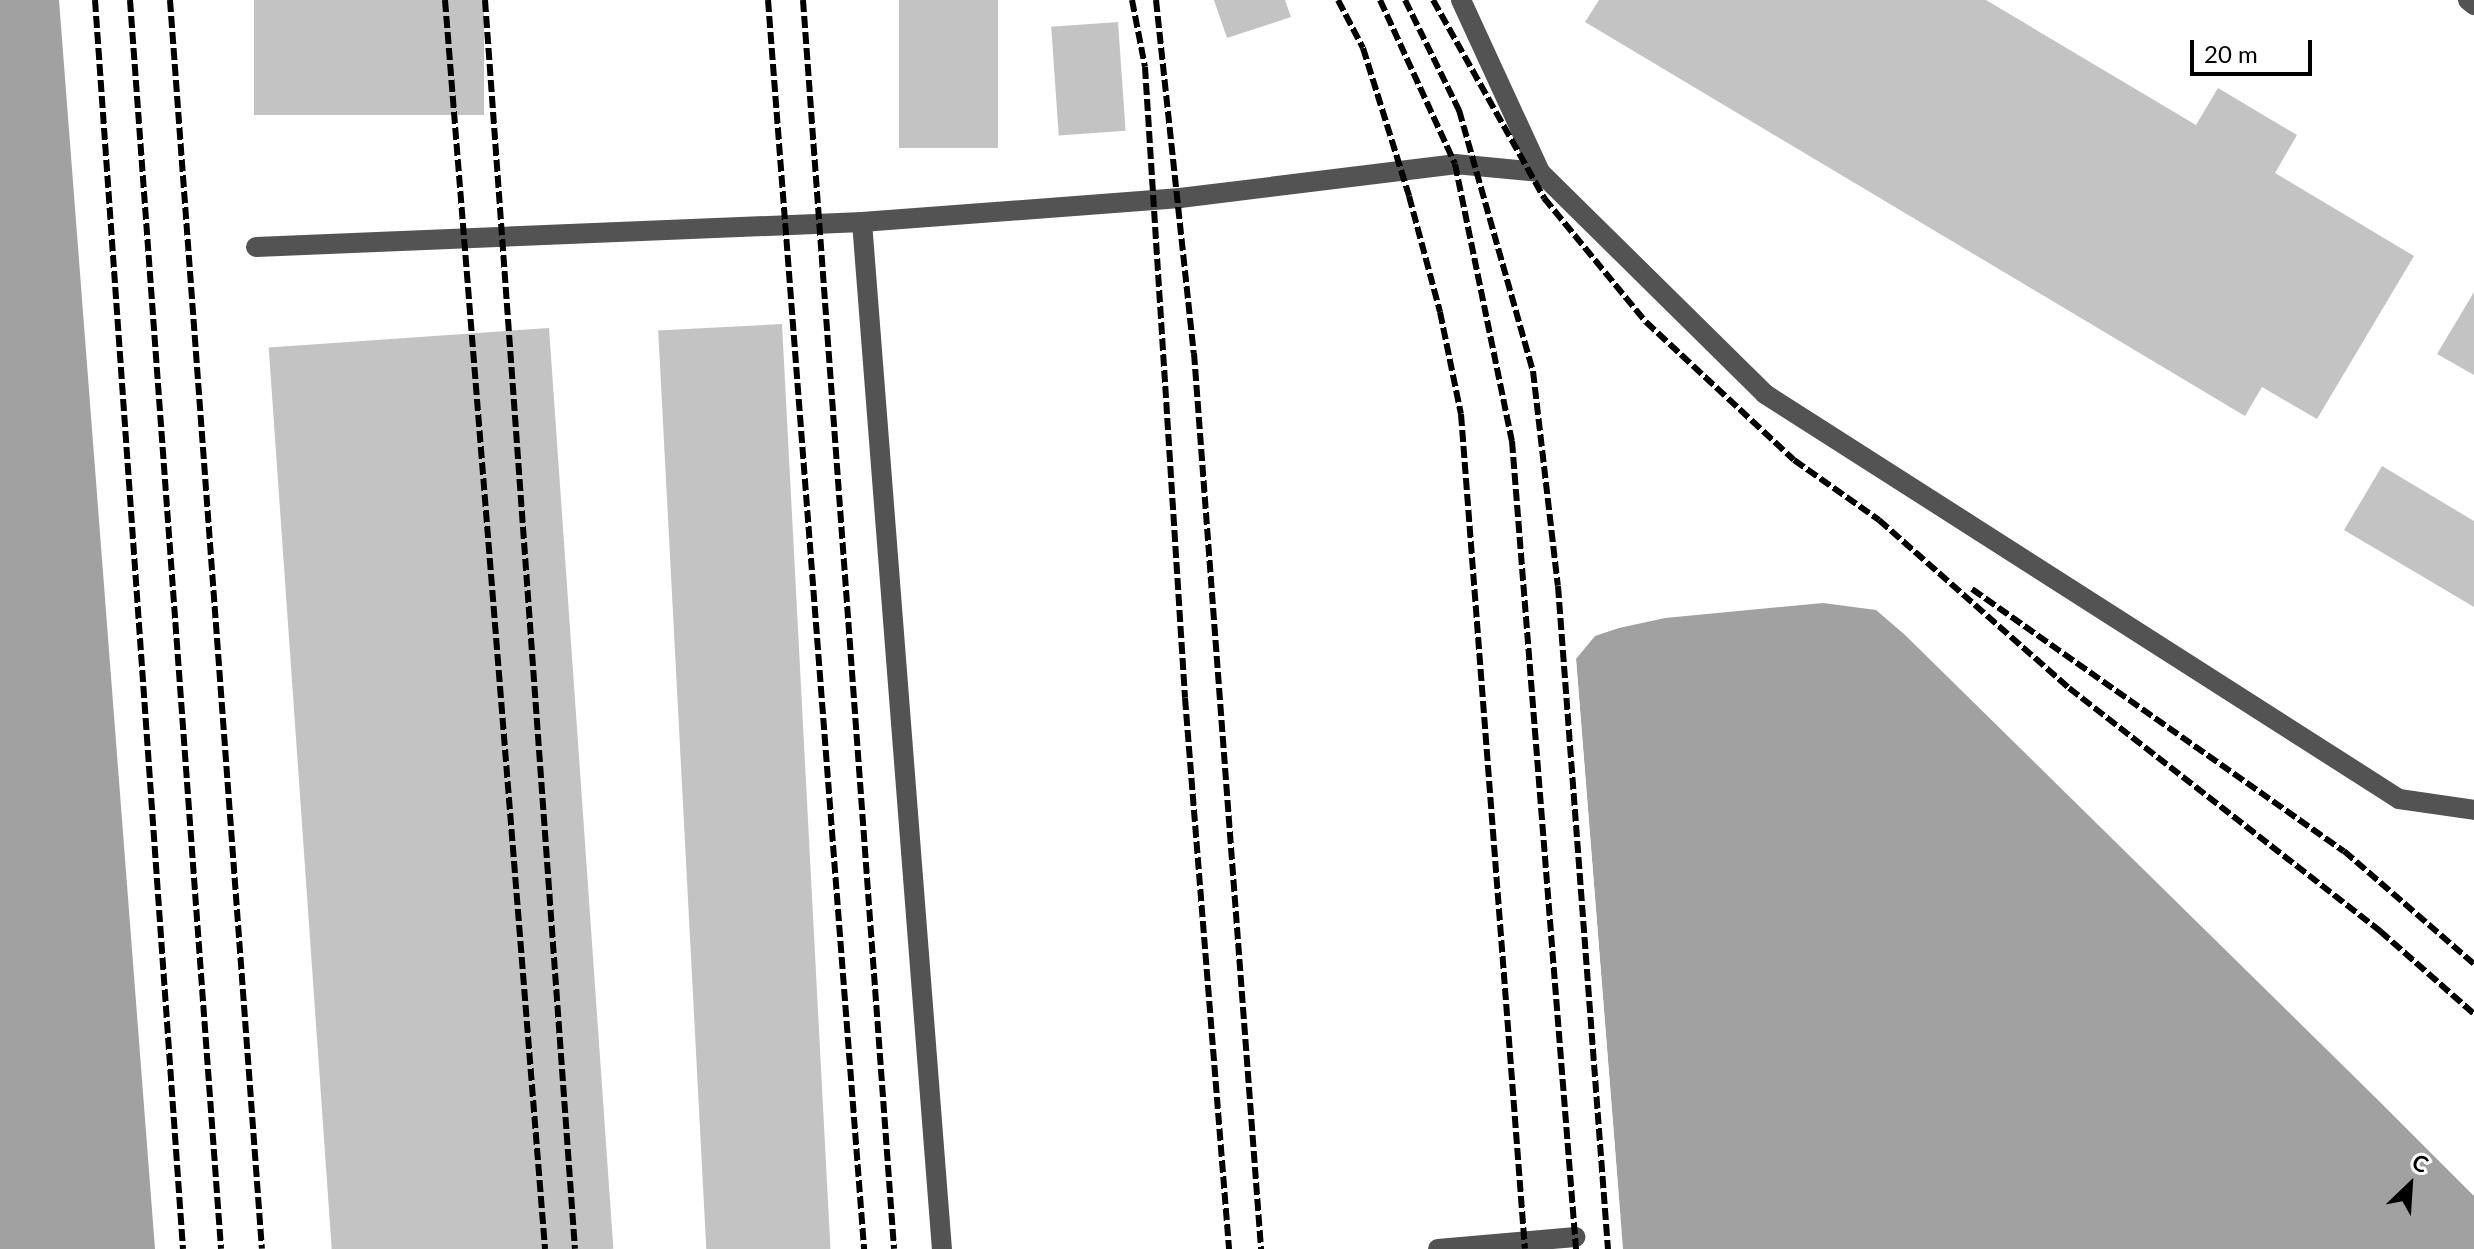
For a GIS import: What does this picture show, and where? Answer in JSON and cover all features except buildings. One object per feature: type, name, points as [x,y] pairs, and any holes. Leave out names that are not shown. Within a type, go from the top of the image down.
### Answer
[{"type":"lane","points":[[1461,0],[1540,172],[1765,394],[2399,799],[2474,810]]},
{"type":"lane","points":[[2468,0],[2474,5]]},
{"type":"lane","points":[[256,247],[862,222],[1180,198],[1455,164],[1540,172]]},
{"type":"lane","points":[[862,222],[942,1249]]},
{"type":"lane","points":[[1438,1249],[1575,1237]]},
{"type":"shaded area","points":[[0,0],[59,0],[155,1249],[0,1249]]},
{"type":"shaded area","points":[[1823,603],[1876,610],[1904,634],[2381,1103],[2474,1196],[2474,1249],[1623,1249],[1576,659],[1595,636],[1619,628],[1665,618]]},
{"type":"pier","points":[[1575,653],[1576,659],[1623,1249],[1572,659]]},
{"type":"railway","points":[[95,0],[183,1249]]},
{"type":"railway","points":[[130,0],[221,1249]]},
{"type":"railway","points":[[170,0],[262,1249]]},
{"type":"railway","points":[[445,0],[545,1249]]},
{"type":"railway","points":[[485,0],[575,1249]]},
{"type":"railway","points":[[768,0],[864,1249]]},
{"type":"railway","points":[[803,0],[894,1249]]},
{"type":"railway","points":[[1132,0],[1145,67],[1185,698],[1229,1249]]},
{"type":"railway","points":[[1156,0],[1194,353],[1261,1249]]},
{"type":"railway","points":[[1338,0],[1363,48],[1409,196],[1440,312],[1461,414],[1525,1249]]},
{"type":"railway","points":[[1380,0],[1455,164],[1512,441],[1576,1249]]},
{"type":"railway","points":[[1405,0],[1459,110],[1533,371],[1558,586],[1608,1249]]},
{"type":"railway","points":[[1433,0],[1544,198],[1646,322],[1794,460],[1879,520],[2069,688],[2380,931],[2474,1014]]},
{"type":"railway","points":[[1972,589],[2344,851],[2474,964]]}]
